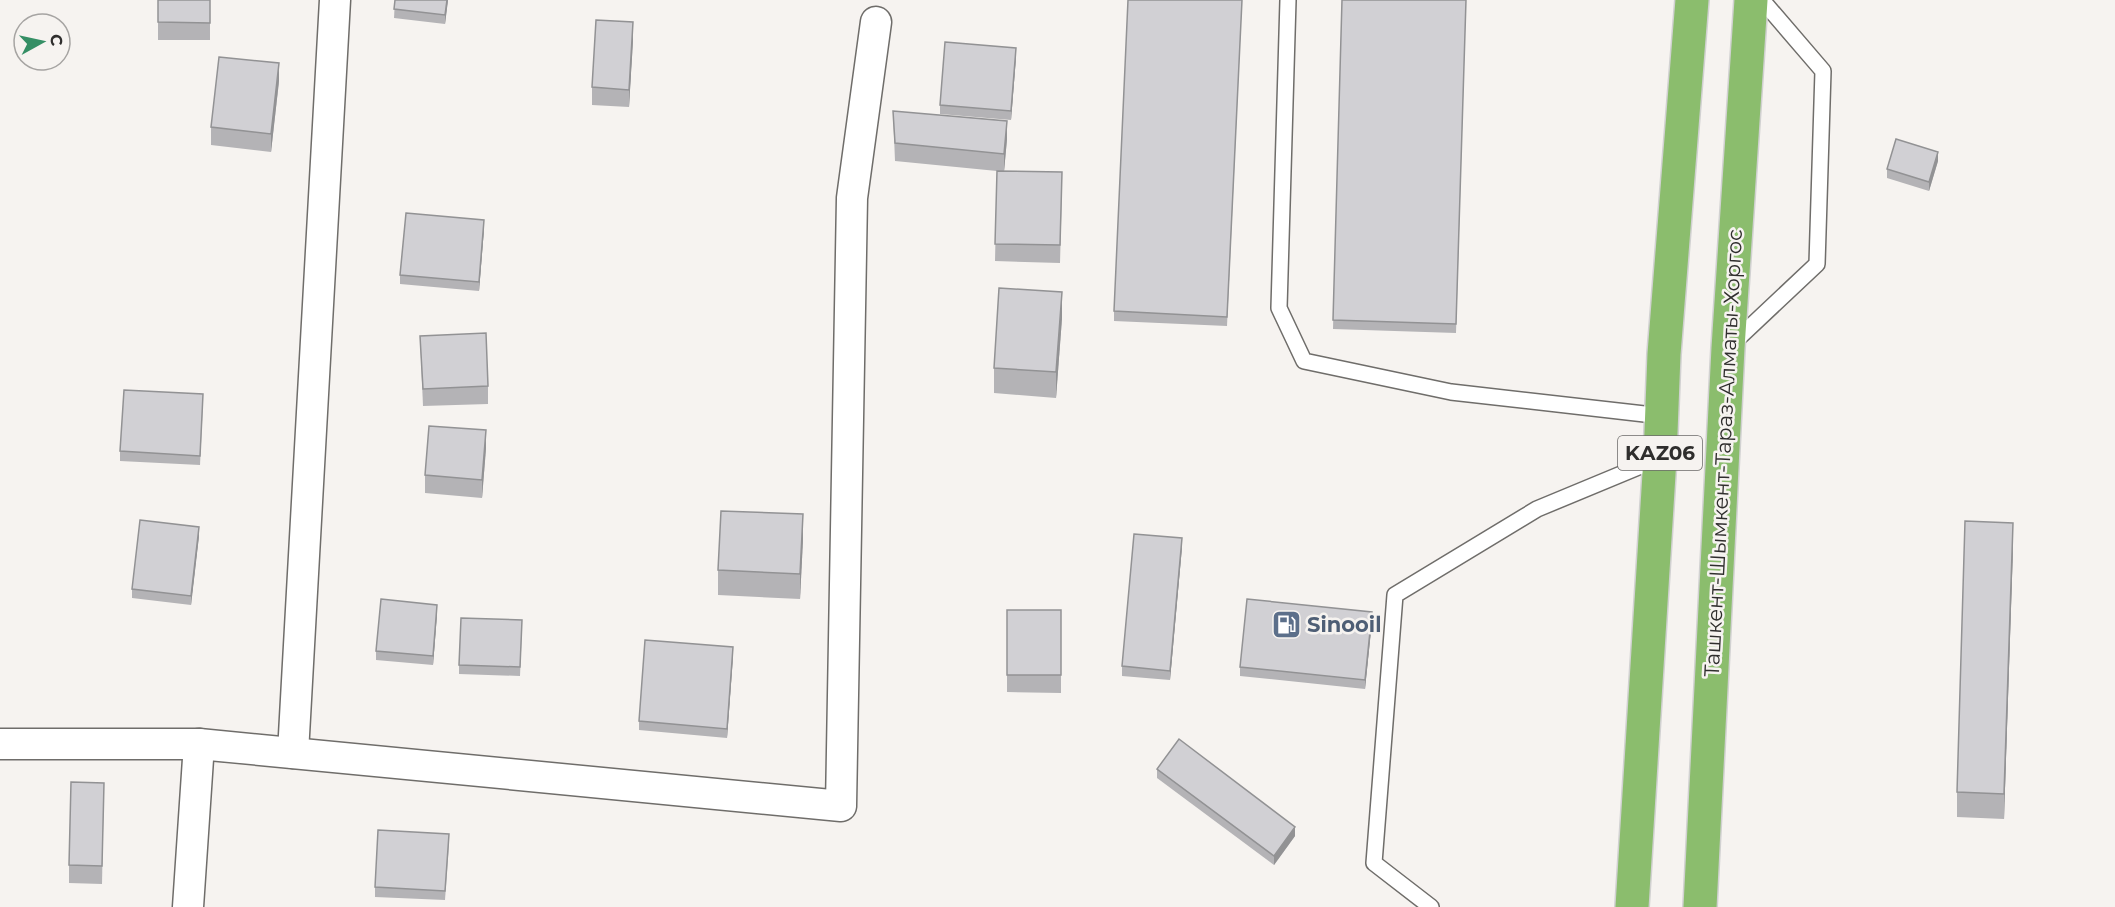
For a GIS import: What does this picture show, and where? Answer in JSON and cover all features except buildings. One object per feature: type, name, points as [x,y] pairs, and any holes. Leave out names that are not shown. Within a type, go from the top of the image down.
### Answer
[{"type":"highway","name":"KАZ06","points":[[1632,907],[1660,458],[1664,354],[1692,0]]},
{"type":"highway","name":"Ташкент-Шымкент-Тараз-Алматы-Хоргос","points":[[1700,907],[1728,348],[1751,0]]},
{"type":"street","points":[[293,753],[335,0]]},
{"type":"street","points":[[0,744],[200,744],[841,806],[852,198],[876,22]]},
{"type":"street","points":[[188,907],[200,744]]},
{"type":"lane","points":[[1288,0],[1279,308],[1304,361],[1451,392],[1662,416]]},
{"type":"lane","points":[[1728,348],[1817,264],[1823,71],[1762,0]]},
{"type":"lane","points":[[1431,907],[1374,863],[1395,595],[1538,509],[1660,458]]},
{"type":"place","name":"Sinooil","points":[[1286,624]]}]
